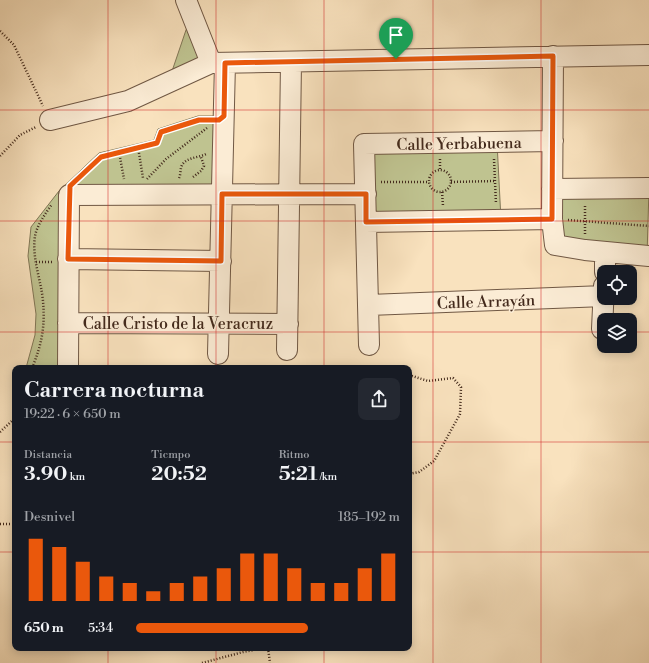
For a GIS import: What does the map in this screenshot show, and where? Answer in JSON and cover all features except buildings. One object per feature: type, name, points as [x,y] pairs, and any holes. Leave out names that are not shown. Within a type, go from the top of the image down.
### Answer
[{"type":"street","points":[[190,1],[218,63],[223,143],[218,354]]},
{"type":"street","points":[[50,120],[128,101],[218,63],[649,55]]},
{"type":"street","points":[[553,56],[552,219],[554,245],[606,252],[648,252]]},
{"type":"street","points":[[287,350],[292,62]]},
{"type":"street","name":"Calle Yerbabuena","points":[[366,188],[364,144],[553,141]]},
{"type":"street","points":[[68,365],[69,195],[290,194],[366,188],[369,345]]},
{"type":"street","points":[[552,189],[649,188]]},
{"type":"street","points":[[366,222],[552,219]]},
{"type":"street","points":[[605,265],[606,252]]},
{"type":"street","points":[[68,259],[221,261]]},
{"type":"street","name":"Calle Arrayán","points":[[369,305],[597,296]]},
{"type":"street","name":"Calle Cristo de la Veracruz","points":[[68,323],[288,324]]},
{"type":"path","points":[[0,31],[14,45],[50,120],[20,136],[0,156]]},
{"type":"path","points":[[33,365],[40,349],[44,332],[42,295],[35,255],[35,235],[43,218],[54,202],[69,195],[70,186],[101,157],[157,143],[161,132],[199,120],[221,118]]},
{"type":"path","points":[[138,147],[144,183],[150,174],[166,159],[221,118]]},
{"type":"path","points":[[493,142],[497,220]]},
{"type":"path","points":[[170,195],[181,174],[181,166],[190,159],[201,157],[223,143]]},
{"type":"path","points":[[119,152],[127,195]]},
{"type":"path","points":[[191,177],[196,177],[202,171],[204,166],[201,157]]},
{"type":"path","points":[[440,170],[447,172],[451,182],[448,189],[438,192],[432,189],[429,182],[433,172],[440,170]]},
{"type":"path","points":[[181,174],[185,177]]},
{"type":"path","points":[[451,182],[495,181]]},
{"type":"path","points":[[366,188],[429,182]]},
{"type":"path","points":[[585,189],[585,250]]},
{"type":"path","points":[[552,219],[649,226]]},
{"type":"path","points":[[412,376],[428,380],[453,378],[461,387],[460,414],[434,461],[419,472],[412,473]]},
{"type":"path","points":[[0,432],[12,421]]},
{"type":"path","points":[[0,524],[12,524]]},
{"type":"path","points":[[202,663],[248,651]]},
{"type":"path","points":[[268,651],[270,663]]},
{"type":"green space","points":[[193,17],[211,63],[168,83],[186,30]]},
{"type":"green space","points":[[198,116],[224,116],[222,195],[69,195],[68,365],[27,365],[35,335],[36,314],[28,256],[31,227],[59,191],[99,153],[154,140],[158,129]]},
{"type":"green space","points":[[497,142],[501,220],[366,222],[364,144]]},
{"type":"green space","points":[[649,188],[647,256],[555,245],[552,189]]},
{"type":"route","points":[[553,56],[552,219],[366,222],[366,194],[222,194],[221,261],[68,259],[70,186],[101,157],[157,143],[161,132],[199,120],[219,120],[224,116],[225,63],[396,59],[553,56]]}]
